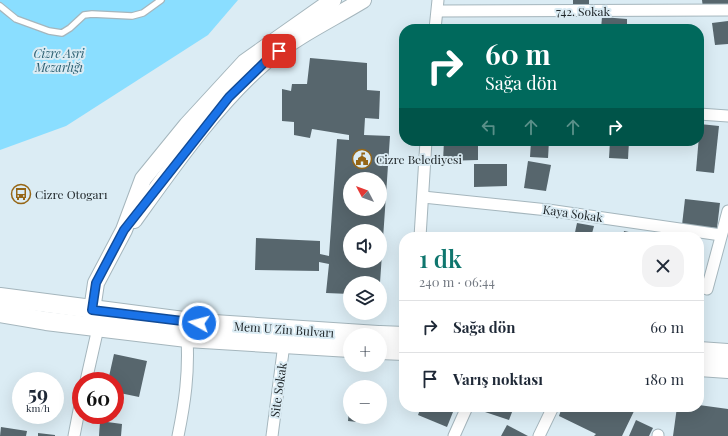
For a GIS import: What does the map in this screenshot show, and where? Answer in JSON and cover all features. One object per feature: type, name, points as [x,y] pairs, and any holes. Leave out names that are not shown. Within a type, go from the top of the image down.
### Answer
[{"type":"main road","name":"Mem U Zin Bulvarı","points":[[0,297],[199,323],[343,333]]},
{"type":"main road","name":"Mem U Zin Bulvarı","points":[[0,313],[98,328],[186,338],[343,348]]},
{"type":"main road","name":"Mem U Zin Bulvarı","points":[[387,335],[399,336]]},
{"type":"main road","points":[[387,350],[399,351]]},
{"type":"main road","points":[[704,351],[728,353]]},
{"type":"main road","points":[[704,367],[728,369]]},
{"type":"street","points":[[92,310],[96,283],[124,230],[143,179],[187,125],[245,62],[333,0]]},
{"type":"street","points":[[124,230],[229,97],[267,60],[303,33],[363,0]]},
{"type":"street","points":[[436,24],[438,5]]},
{"type":"street","name":"742. Sokak","points":[[438,5],[728,10]]},
{"type":"street","points":[[704,114],[728,116]]},
{"type":"street","points":[[420,232],[426,146]]},
{"type":"street","name":"Kaya Sokak","points":[[423,197],[548,210],[700,232]]},
{"type":"street","points":[[707,289],[728,211]]},
{"type":"street","name":"Kaya Sokak","points":[[704,233],[721,235]]},
{"type":"street","points":[[88,372],[98,328]]},
{"type":"street","points":[[178,436],[186,394],[188,361],[186,338]]},
{"type":"street","name":"Site Sokak","points":[[272,436],[284,344]]},
{"type":"street","points":[[454,436],[465,412]]},
{"type":"street","points":[[539,436],[551,412]]},
{"type":"street","points":[[74,436],[76,424]]},
{"type":"lane","points":[[2,0],[0,6],[16,19],[50,31],[62,33],[84,15],[132,16],[143,13],[161,0]]},
{"type":"green space","name":"Cizre Asri Mezarlığı","points":[[0,0],[238,0],[208,35],[66,126],[0,150]]},
{"type":"building","points":[[573,0],[589,0],[589,4],[573,4]]},
{"type":"building","points":[[702,0],[728,0],[728,6],[703,8]]},
{"type":"building","points":[[602,17],[627,19],[627,24],[601,24]]},
{"type":"building","points":[[728,21],[728,44],[715,45],[712,23]]},
{"type":"building","name":"Cizre Belediyesi","points":[[310,58],[367,63],[367,90],[380,91],[379,119],[365,118],[364,135],[390,136],[387,180],[387,172],[343,172],[343,216],[385,216],[384,224],[343,224],[343,268],[381,268],[380,276],[343,276],[343,294],[326,293],[329,264],[319,262],[319,271],[255,270],[256,238],[320,241],[320,254],[329,256],[337,139],[349,140],[349,135],[312,129],[310,138],[294,135],[294,122],[282,121],[282,89],[291,91],[292,84],[307,84]]},
{"type":"building","points":[[704,124],[719,126],[714,173],[696,171],[698,146],[704,146]]},
{"type":"building","points":[[444,146],[478,146],[478,160],[443,161]]},
{"type":"building","points":[[531,146],[549,146],[548,158],[530,157]]},
{"type":"building","points":[[610,146],[629,146],[628,159],[609,158]]},
{"type":"building","points":[[528,161],[551,165],[546,191],[524,188]]},
{"type":"building","points":[[474,164],[507,164],[507,186],[474,187]]},
{"type":"building","points":[[685,199],[720,203],[717,228],[682,225]]},
{"type":"building","points":[[577,223],[594,226],[592,232],[575,232]]},
{"type":"building","points":[[114,354],[147,361],[139,397],[124,394],[124,372],[110,372]]},
{"type":"building","points":[[704,406],[728,409],[728,436],[673,436],[676,412],[704,412]]},
{"type":"building","points":[[419,412],[453,412],[447,427],[418,415]]},
{"type":"building","points":[[485,412],[512,412],[509,420]]},
{"type":"building","points":[[560,412],[634,412],[622,436],[594,436],[596,434],[559,416]]},
{"type":"building","points":[[636,420],[653,428],[649,436],[629,436]]},
{"type":"building","points":[[100,424],[122,424],[121,436],[99,436]]},
{"type":"building","points":[[507,425],[528,436],[501,436]]},
{"type":"building","points":[[1,427],[27,431],[26,436],[0,436]]},
{"type":"building","points":[[38,433],[55,435],[55,436],[38,436]]},
{"type":"place","name":"Cizre Belediyesi","points":[[362,159]]},
{"type":"place","name":"Cizre Otogarı","points":[[21,194]]},
{"type":"route","points":[[199,323],[92,310],[96,283],[124,230],[133,221],[168,172],[229,97],[267,60],[279,51]]}]
